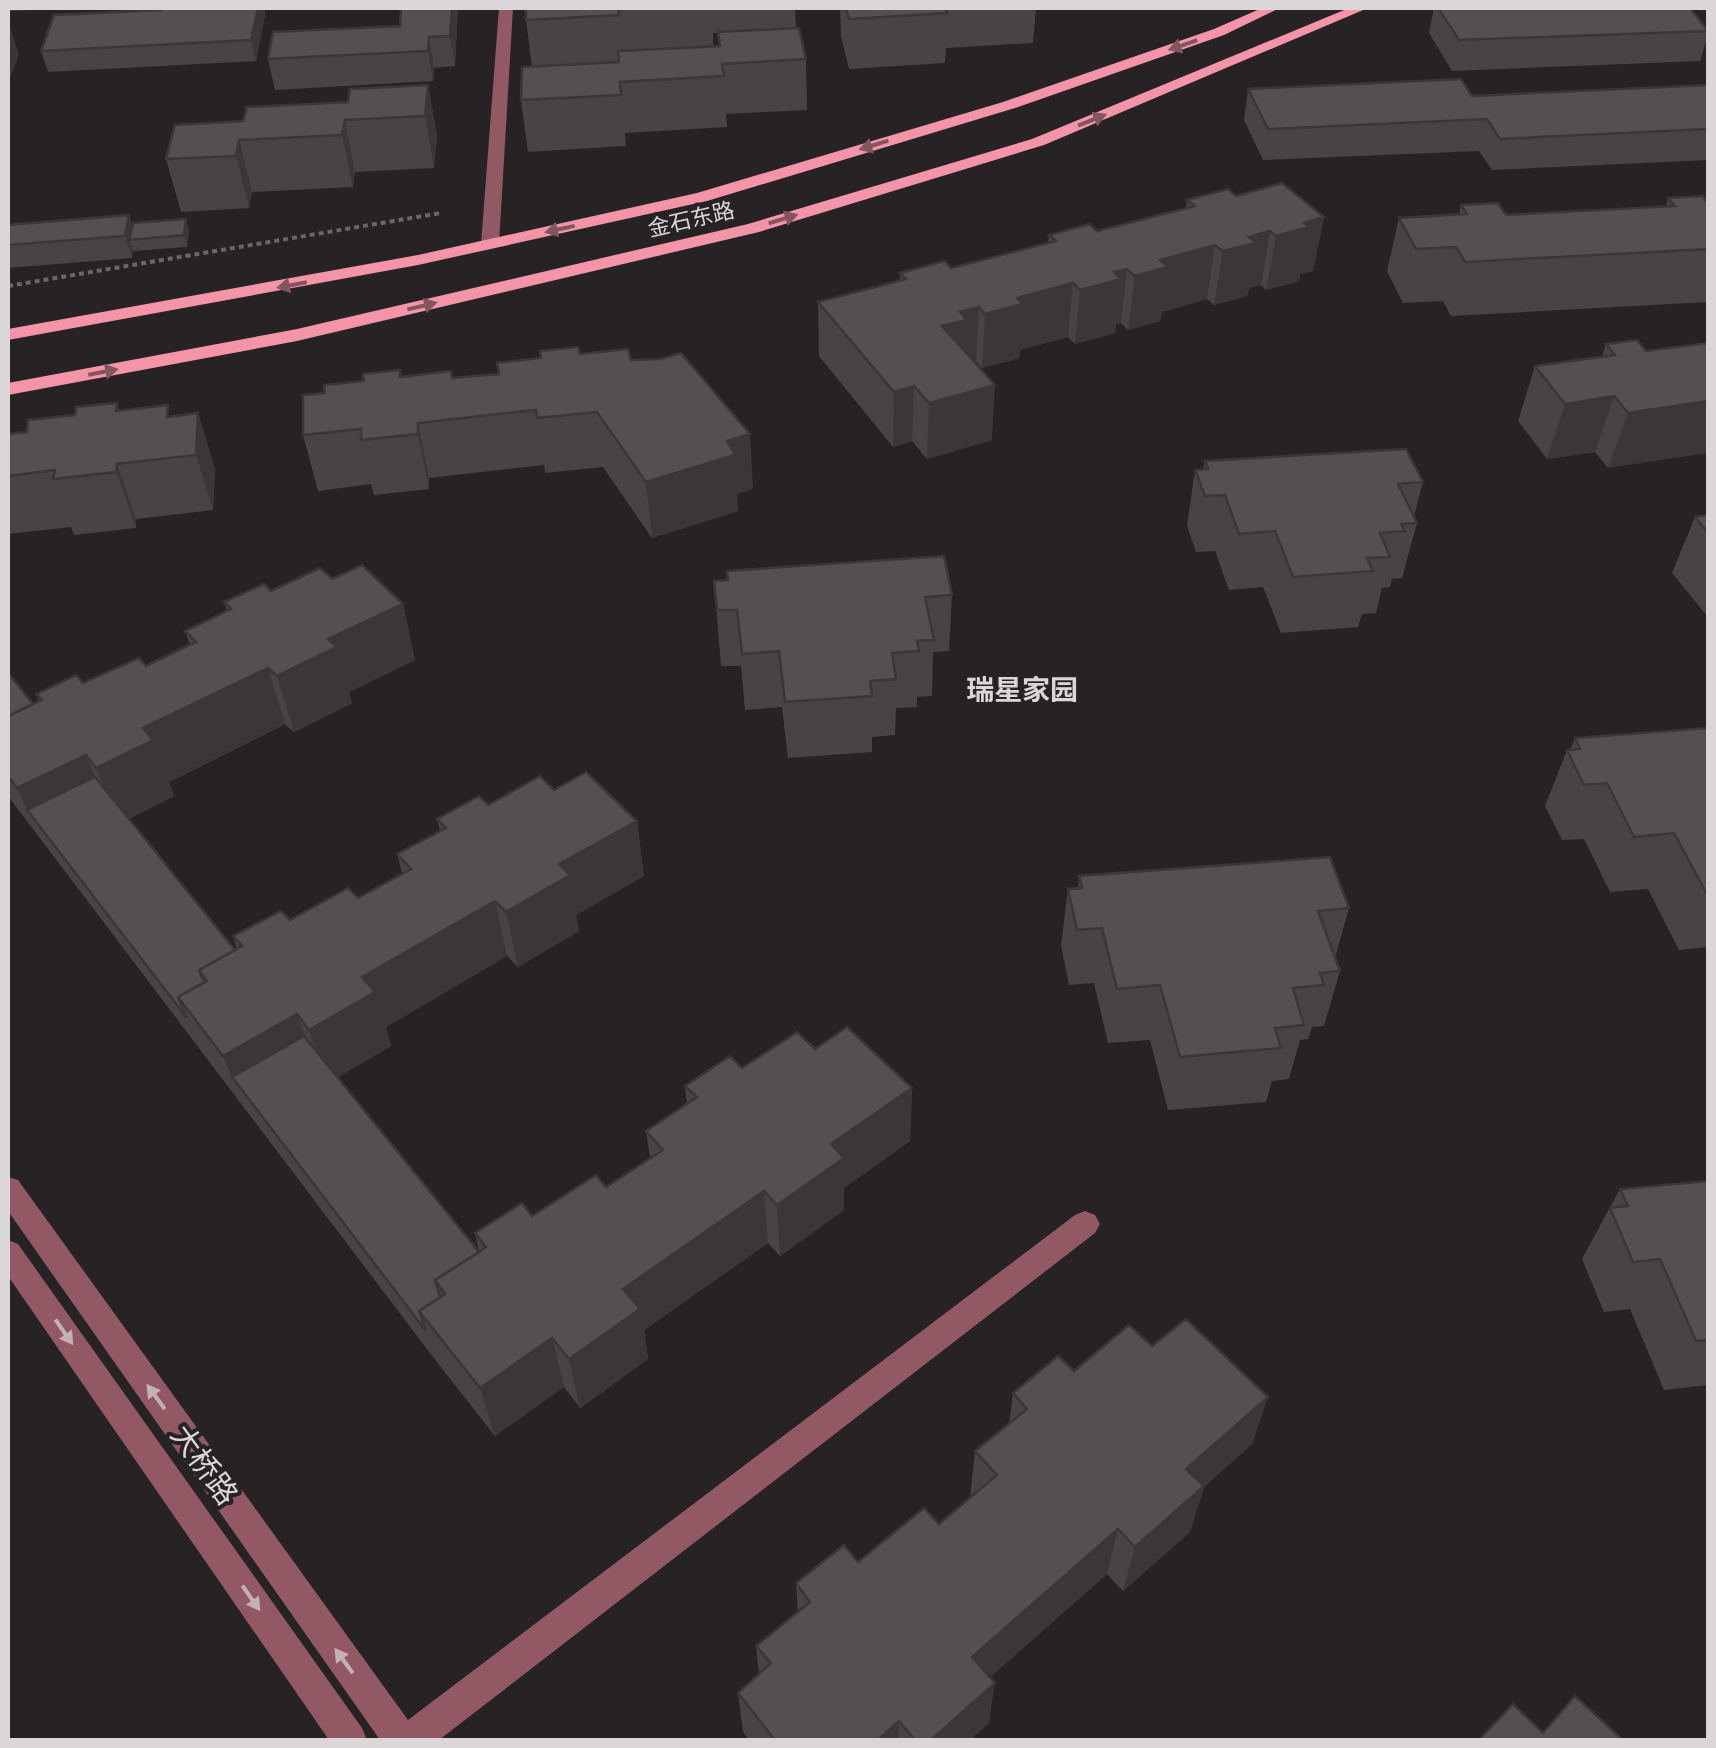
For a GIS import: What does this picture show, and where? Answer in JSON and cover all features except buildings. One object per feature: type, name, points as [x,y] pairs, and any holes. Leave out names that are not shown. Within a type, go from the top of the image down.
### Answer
[{"type":"main road","name":"金石东路","points":[[8,335],[214,300],[701,197],[955,121],[1219,32],[1273,8]]},
{"type":"main road","name":"金石东路","points":[[8,390],[297,335],[753,228],[1038,142],[1360,8]]},
{"type":"street","points":[[490,244],[506,8]]},
{"type":"street","name":"大桥路","points":[[8,1189],[401,1740]]},
{"type":"street","points":[[411,1740],[1085,1224]]},
{"type":"street","name":"大桥路","points":[[8,1253],[350,1740]]},
{"type":"path","points":[[8,286],[493,205]]},
{"type":"district","name":"瑞星家园","points":[[1022,690]]}]
